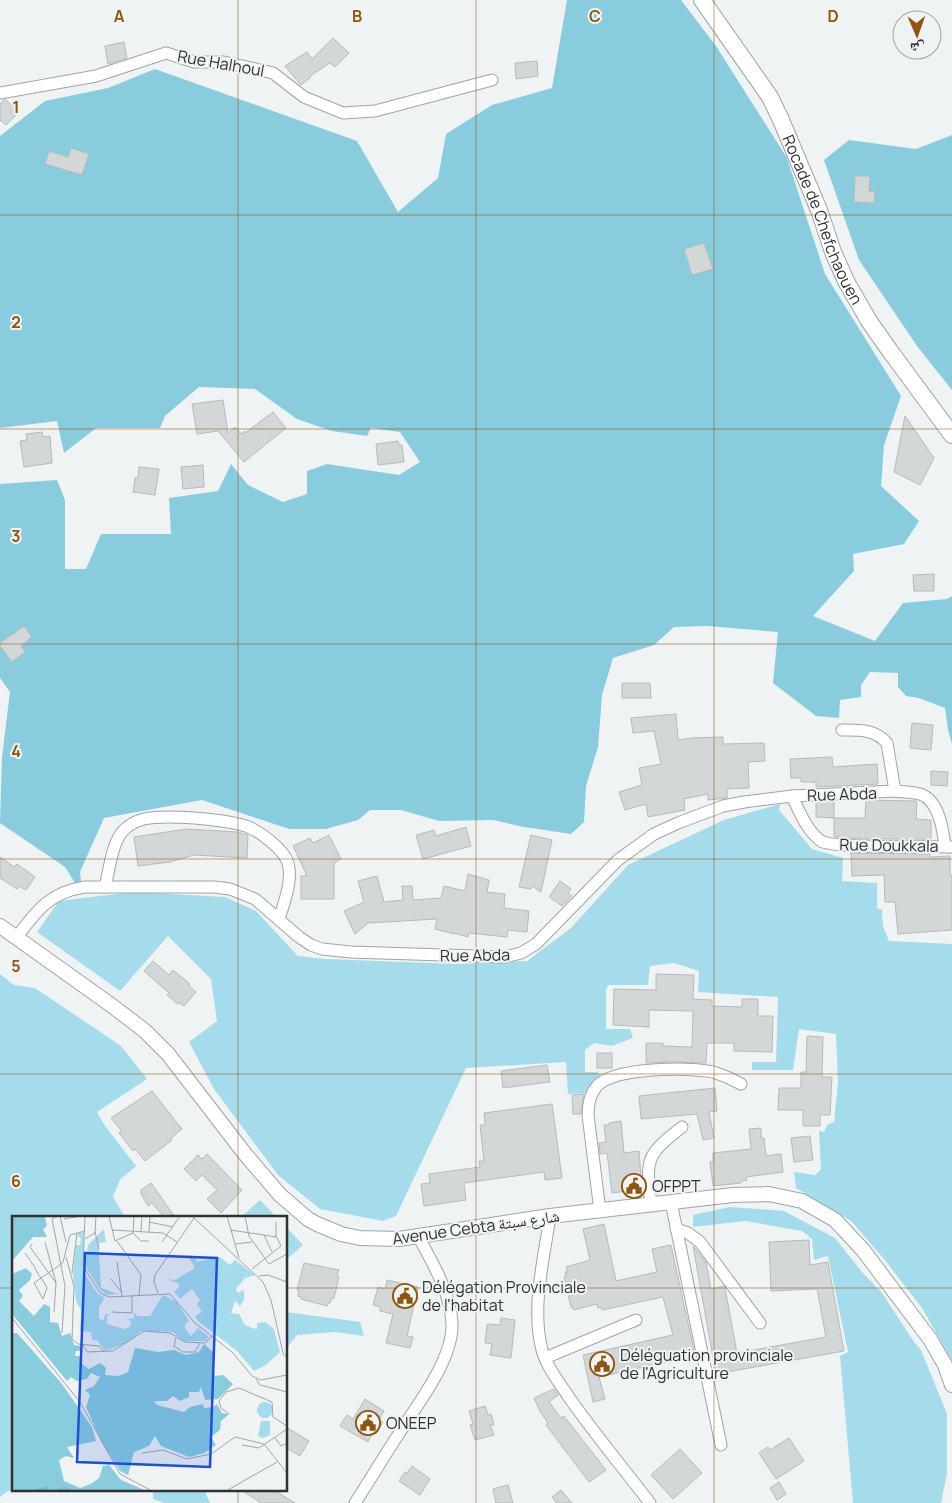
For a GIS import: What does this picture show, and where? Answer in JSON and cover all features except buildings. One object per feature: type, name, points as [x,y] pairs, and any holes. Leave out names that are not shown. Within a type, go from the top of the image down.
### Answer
[{"type":"main road","name":"Rocade de Chefchaouen","points":[[702,0],[770,97],[811,192],[847,283],[869,321],[952,435]]},
{"type":"street","name":"Rue Halhoul","points":[[0,93],[96,76],[166,53],[194,62],[224,62],[273,72],[304,97],[343,113],[375,111],[492,80]]},
{"type":"street","points":[[842,730],[869,731],[887,743],[895,792]]},
{"type":"street","name":"Rue Abda","points":[[16,938],[29,919],[55,895],[70,889],[85,887],[180,886],[230,889],[255,899],[299,937],[322,949],[336,952],[492,958],[516,955],[528,949],[543,937],[618,860],[654,834],[723,806],[792,796],[895,792],[920,794],[929,800],[940,819],[948,847]]},
{"type":"street","name":"Rue Doukkala","points":[[792,796],[801,816],[818,838],[825,843],[866,846],[948,847]]},
{"type":"street","points":[[105,887],[117,840],[124,829],[135,822],[161,818],[221,821],[248,827],[259,833],[273,844],[286,859],[289,869],[288,886],[279,919]]},
{"type":"street","name":"Avenue Cebta شارع سبتة","points":[[0,926],[122,1013],[156,1042],[168,1054],[245,1154],[280,1195],[308,1219],[341,1234],[360,1238],[400,1239],[550,1216],[733,1195],[769,1194],[802,1201],[825,1213],[844,1228],[854,1239],[920,1323],[938,1352],[952,1385]]},
{"type":"street","points":[[600,1211],[588,1115],[589,1102],[598,1086],[607,1079],[622,1074],[647,1071],[704,1071],[725,1076],[741,1084]]},
{"type":"street","points":[[651,1205],[648,1167],[651,1156],[659,1146],[682,1127]]},
{"type":"street","points":[[671,1202],[721,1445]]},
{"type":"street","points":[[550,1216],[540,1282],[539,1309],[541,1342],[545,1358],[577,1409],[650,1503]]},
{"type":"street","points":[[676,1228],[688,1233],[700,1242],[760,1323]]},
{"type":"street","points":[[356,1503],[437,1374],[450,1342],[452,1324],[448,1300],[418,1236]]},
{"type":"street","points":[[545,1358],[636,1320]]},
{"type":"shaded area","points":[[567,0],[681,0],[716,46],[787,158],[825,274],[901,396],[884,445],[881,486],[919,521],[904,544],[853,554],[854,571],[813,616],[875,641],[903,603],[947,599],[952,596],[952,744],[945,708],[919,698],[906,696],[898,687],[898,673],[870,672],[861,685],[861,697],[840,700],[839,718],[816,716],[773,683],[778,632],[707,626],[674,627],[654,645],[613,658],[602,695],[598,747],[586,786],[584,822],[571,834],[493,820],[439,821],[401,810],[370,810],[358,820],[326,829],[289,829],[202,800],[104,818],[80,872],[81,882],[75,883],[65,867],[0,823],[2,757],[10,692],[0,678],[0,484],[57,480],[65,500],[65,569],[86,569],[101,534],[171,534],[169,498],[218,491],[231,464],[248,485],[283,502],[307,494],[307,471],[327,464],[399,475],[420,462],[400,432],[371,428],[367,436],[332,431],[297,419],[255,389],[199,387],[165,416],[160,428],[96,428],[64,453],[57,421],[0,428],[0,136],[45,101],[108,88],[155,69],[357,141],[398,212],[438,178],[446,134],[492,105],[552,88]]},
{"type":"shaded area","points":[[952,135],[952,390],[917,346],[859,260],[824,160],[849,140],[916,149]]},
{"type":"shaded area","points":[[780,804],[779,810],[812,849],[843,858],[842,881],[877,883],[877,908],[882,910],[883,926],[889,941],[952,944],[952,1361],[922,1308],[884,1259],[851,1221],[796,1188],[794,1172],[815,1175],[821,1169],[819,1131],[824,1132],[828,1124],[834,1122],[838,1083],[836,1034],[799,1029],[793,1070],[752,1070],[752,1062],[776,1062],[778,997],[698,992],[699,971],[674,963],[650,966],[648,985],[608,985],[606,991],[606,1029],[630,1029],[633,1038],[612,1046],[594,1043],[585,1050],[585,1072],[597,1072],[600,1075],[587,1093],[568,1094],[566,1062],[466,1068],[396,1216],[383,1221],[320,1209],[278,1175],[214,1089],[189,1042],[217,1021],[211,979],[168,936],[120,991],[37,932],[59,901],[133,892],[225,897],[256,911],[298,956],[325,959],[457,964],[527,961],[571,928],[628,865],[724,820]]},
{"type":"shaded area","points":[[0,974],[14,985],[35,988],[121,1046],[147,1079],[97,1112],[105,1126],[136,1166],[120,1180],[113,1197],[124,1216],[12,1216],[12,1490],[16,1490],[8,1491],[0,1497]]},
{"type":"shaded area","points":[[260,1200],[275,1216],[242,1216]]},
{"type":"shaded area","points":[[730,1207],[784,1211],[835,1238],[862,1272],[882,1293],[921,1350],[947,1414],[947,1473],[941,1503],[853,1503],[840,1356],[848,1352],[828,1256],[814,1260],[812,1239],[802,1231],[745,1221],[693,1227],[693,1215]]},
{"type":"shaded area","points":[[288,1229],[303,1245],[288,1258]]},
{"type":"shaded area","points":[[288,1312],[360,1322],[364,1336],[335,1332],[297,1335],[288,1346]]},
{"type":"shaded area","points":[[153,1490],[204,1490],[210,1503],[164,1503],[153,1499]]},
{"type":"place","name":"OFPPT","points":[[634,1186]]},
{"type":"place","name":"Délégation Provinciale de l'habitat","points":[[405,1296]]},
{"type":"place","name":"Déléguation provinciale de l'Agriculture","points":[[602,1364]]},
{"type":"place","name":"ONEEP","points":[[368,1423]]}]
